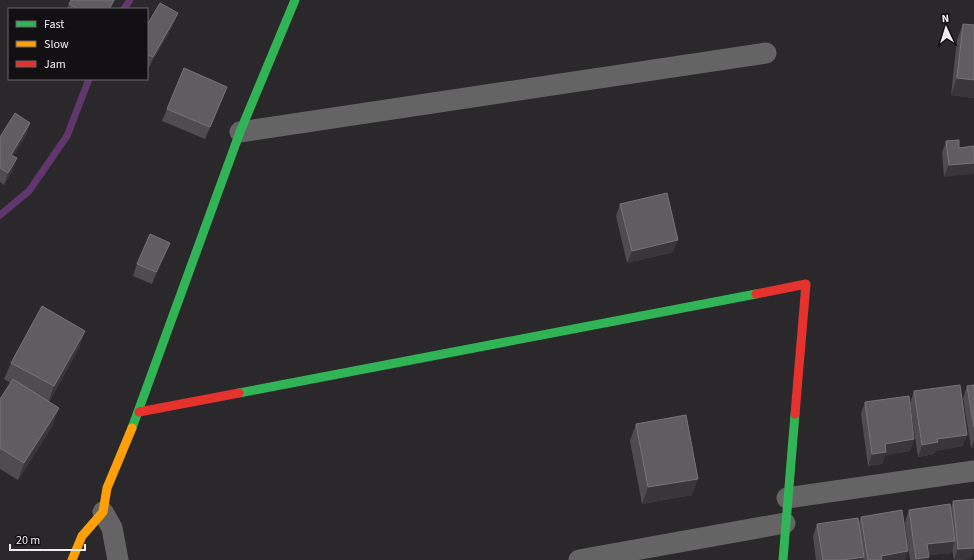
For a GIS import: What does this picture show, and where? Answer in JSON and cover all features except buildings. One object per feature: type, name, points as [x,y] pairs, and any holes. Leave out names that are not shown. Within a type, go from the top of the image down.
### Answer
[{"type":"street","points":[[72,560],[82,536],[103,512],[107,488],[139,412],[240,132],[295,0]]},
{"type":"street","points":[[240,132],[766,53]]},
{"type":"street","points":[[139,412],[806,284],[783,560]]},
{"type":"street","points":[[787,498],[974,471]]},
{"type":"street","points":[[103,512],[112,528],[118,560]]},
{"type":"street","points":[[579,560],[785,523]]},
{"type":"waterway","points":[[125,8],[130,0]]},
{"type":"waterway","points":[[0,215],[29,191],[67,136],[89,80]]},
{"type":"traffic: fast","points":[[132,428],[240,132],[295,0]]},
{"type":"traffic: fast","points":[[239,393],[756,294]]},
{"type":"traffic: fast","points":[[783,560],[795,414]]},
{"type":"traffic: slow","points":[[72,560],[82,536],[103,512],[107,488],[132,428]]},
{"type":"traffic: jam","points":[[756,294],[806,284],[795,414]]},
{"type":"traffic: jam","points":[[139,412],[239,393]]}]
